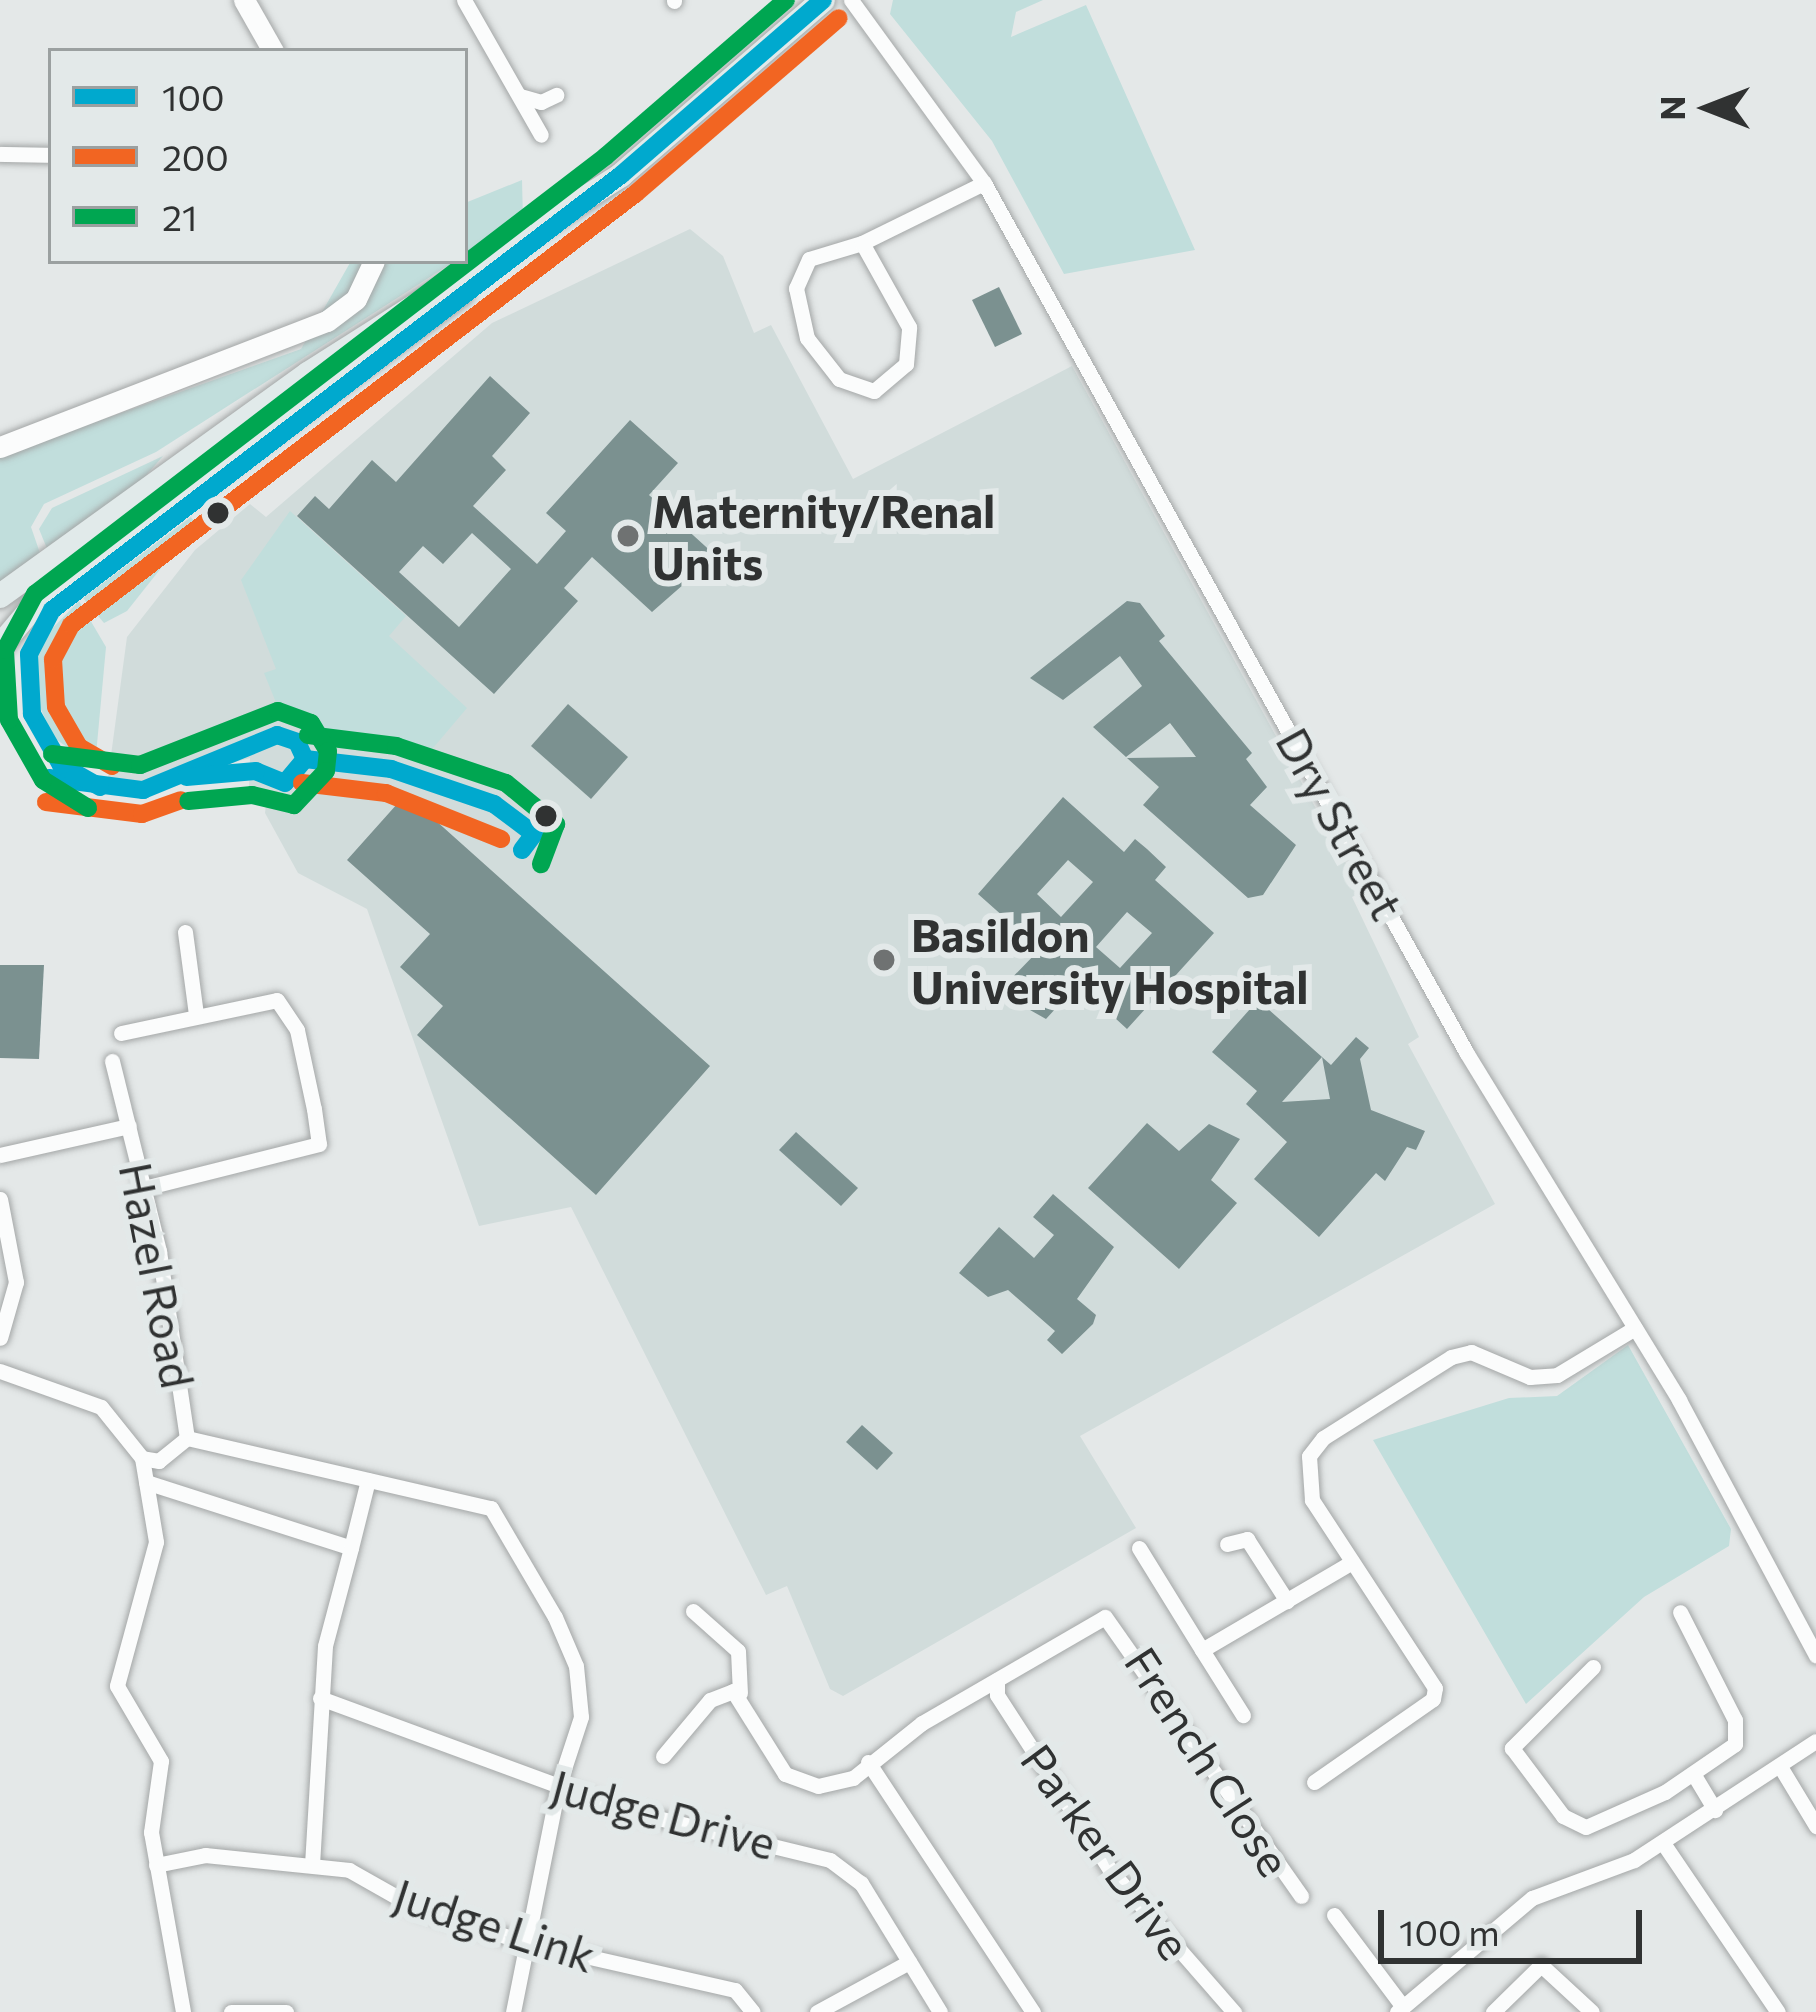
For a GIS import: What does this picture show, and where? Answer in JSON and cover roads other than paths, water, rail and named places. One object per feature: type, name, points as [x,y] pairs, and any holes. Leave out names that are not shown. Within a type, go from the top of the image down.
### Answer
[{"type":"main road","points":[[0,596],[308,374],[509,252],[621,175],[824,0]]},
{"type":"main road","points":[[0,646],[33,608],[377,360],[509,252]]},
{"type":"street","points":[[244,0],[271,48]]},
{"type":"street","points":[[464,0],[542,135]]},
{"type":"street","name":"Dry Street","points":[[851,0],[984,183],[1466,1052],[1635,1328],[1816,1656]]},
{"type":"street","points":[[519,95],[541,102],[556,94]]},
{"type":"street","points":[[0,154],[48,155]]},
{"type":"street","points":[[862,243],[909,327],[906,364],[874,391],[839,380],[807,338],[796,288],[809,259],[862,243],[984,183]]},
{"type":"street","points":[[0,447],[327,321],[356,299],[373,264]]},
{"type":"street","points":[[185,932],[196,1014]]},
{"type":"street","points":[[121,1033],[278,1000],[297,1030],[319,1144],[144,1189]]},
{"type":"street","name":"Hazel Road","points":[[112,1061],[144,1189],[187,1438],[159,1461],[142,1459]]},
{"type":"street","points":[[0,1155],[129,1126]]},
{"type":"street","points":[[0,1198],[16,1282],[0,1338]]},
{"type":"street","points":[[1313,1782],[1433,1700],[1435,1688],[1312,1500],[1309,1456],[1323,1438],[1450,1357],[1472,1352],[1530,1377],[1557,1375],[1635,1328]]},
{"type":"street","points":[[0,1371],[101,1407],[142,1459],[156,1542],[117,1686],[161,1761],[156,1865],[184,2012]]},
{"type":"street","points":[[187,1438],[491,1508],[576,1666],[581,1717],[558,1787],[513,2012]]},
{"type":"street","points":[[313,1864],[320,1698],[368,1480]]},
{"type":"street","points":[[146,1482],[351,1548]]},
{"type":"street","points":[[1227,1544],[1247,1539],[1287,1601]]},
{"type":"street","points":[[1139,1548],[1243,1715]]},
{"type":"street","points":[[1202,1650],[1352,1562]]},
{"type":"street","points":[[693,1610],[738,1651],[740,1693],[785,1774],[828,1785],[997,1680]]},
{"type":"street","points":[[1593,1667],[1512,1748],[1563,1816],[1601,1823],[1730,1751],[1737,1729],[1680,1612]]},
{"type":"street","name":"French Close","points":[[997,1680],[1096,1619],[1116,1621],[1301,1895]]},
{"type":"street","name":"Parker Drive","points":[[997,1680],[997,1695],[1110,1870],[1234,2012]]},
{"type":"street","points":[[663,1756],[710,1700],[740,1693]]},
{"type":"street","name":"Judge Drive","points":[[320,1698],[558,1787],[830,1860],[861,1883],[940,2012]]},
{"type":"street","points":[[1334,1915],[1400,2010],[1532,1898],[1663,1843],[1816,1741]]},
{"type":"street","points":[[868,1762],[1034,2012]]},
{"type":"street","points":[[1781,1768],[1816,1826]]},
{"type":"street","points":[[1694,1775],[1714,1810]]},
{"type":"street","points":[[1663,1843],[1778,2012]]},
{"type":"street","name":"Judge Link","points":[[156,1865],[205,1855],[313,1864],[528,1943],[735,1990],[753,2012]]},
{"type":"street","points":[[817,2012],[909,1962]]},
{"type":"street","points":[[1493,2012],[1541,1965],[1592,2012]]},
{"type":"street","points":[[231,2012],[286,2012]]},
{"type":"place","name":"Maternity/Renal Units","points":[[628,536]]},
{"type":"place","name":"Basildon University Hospital","points":[[884,960]]}]
